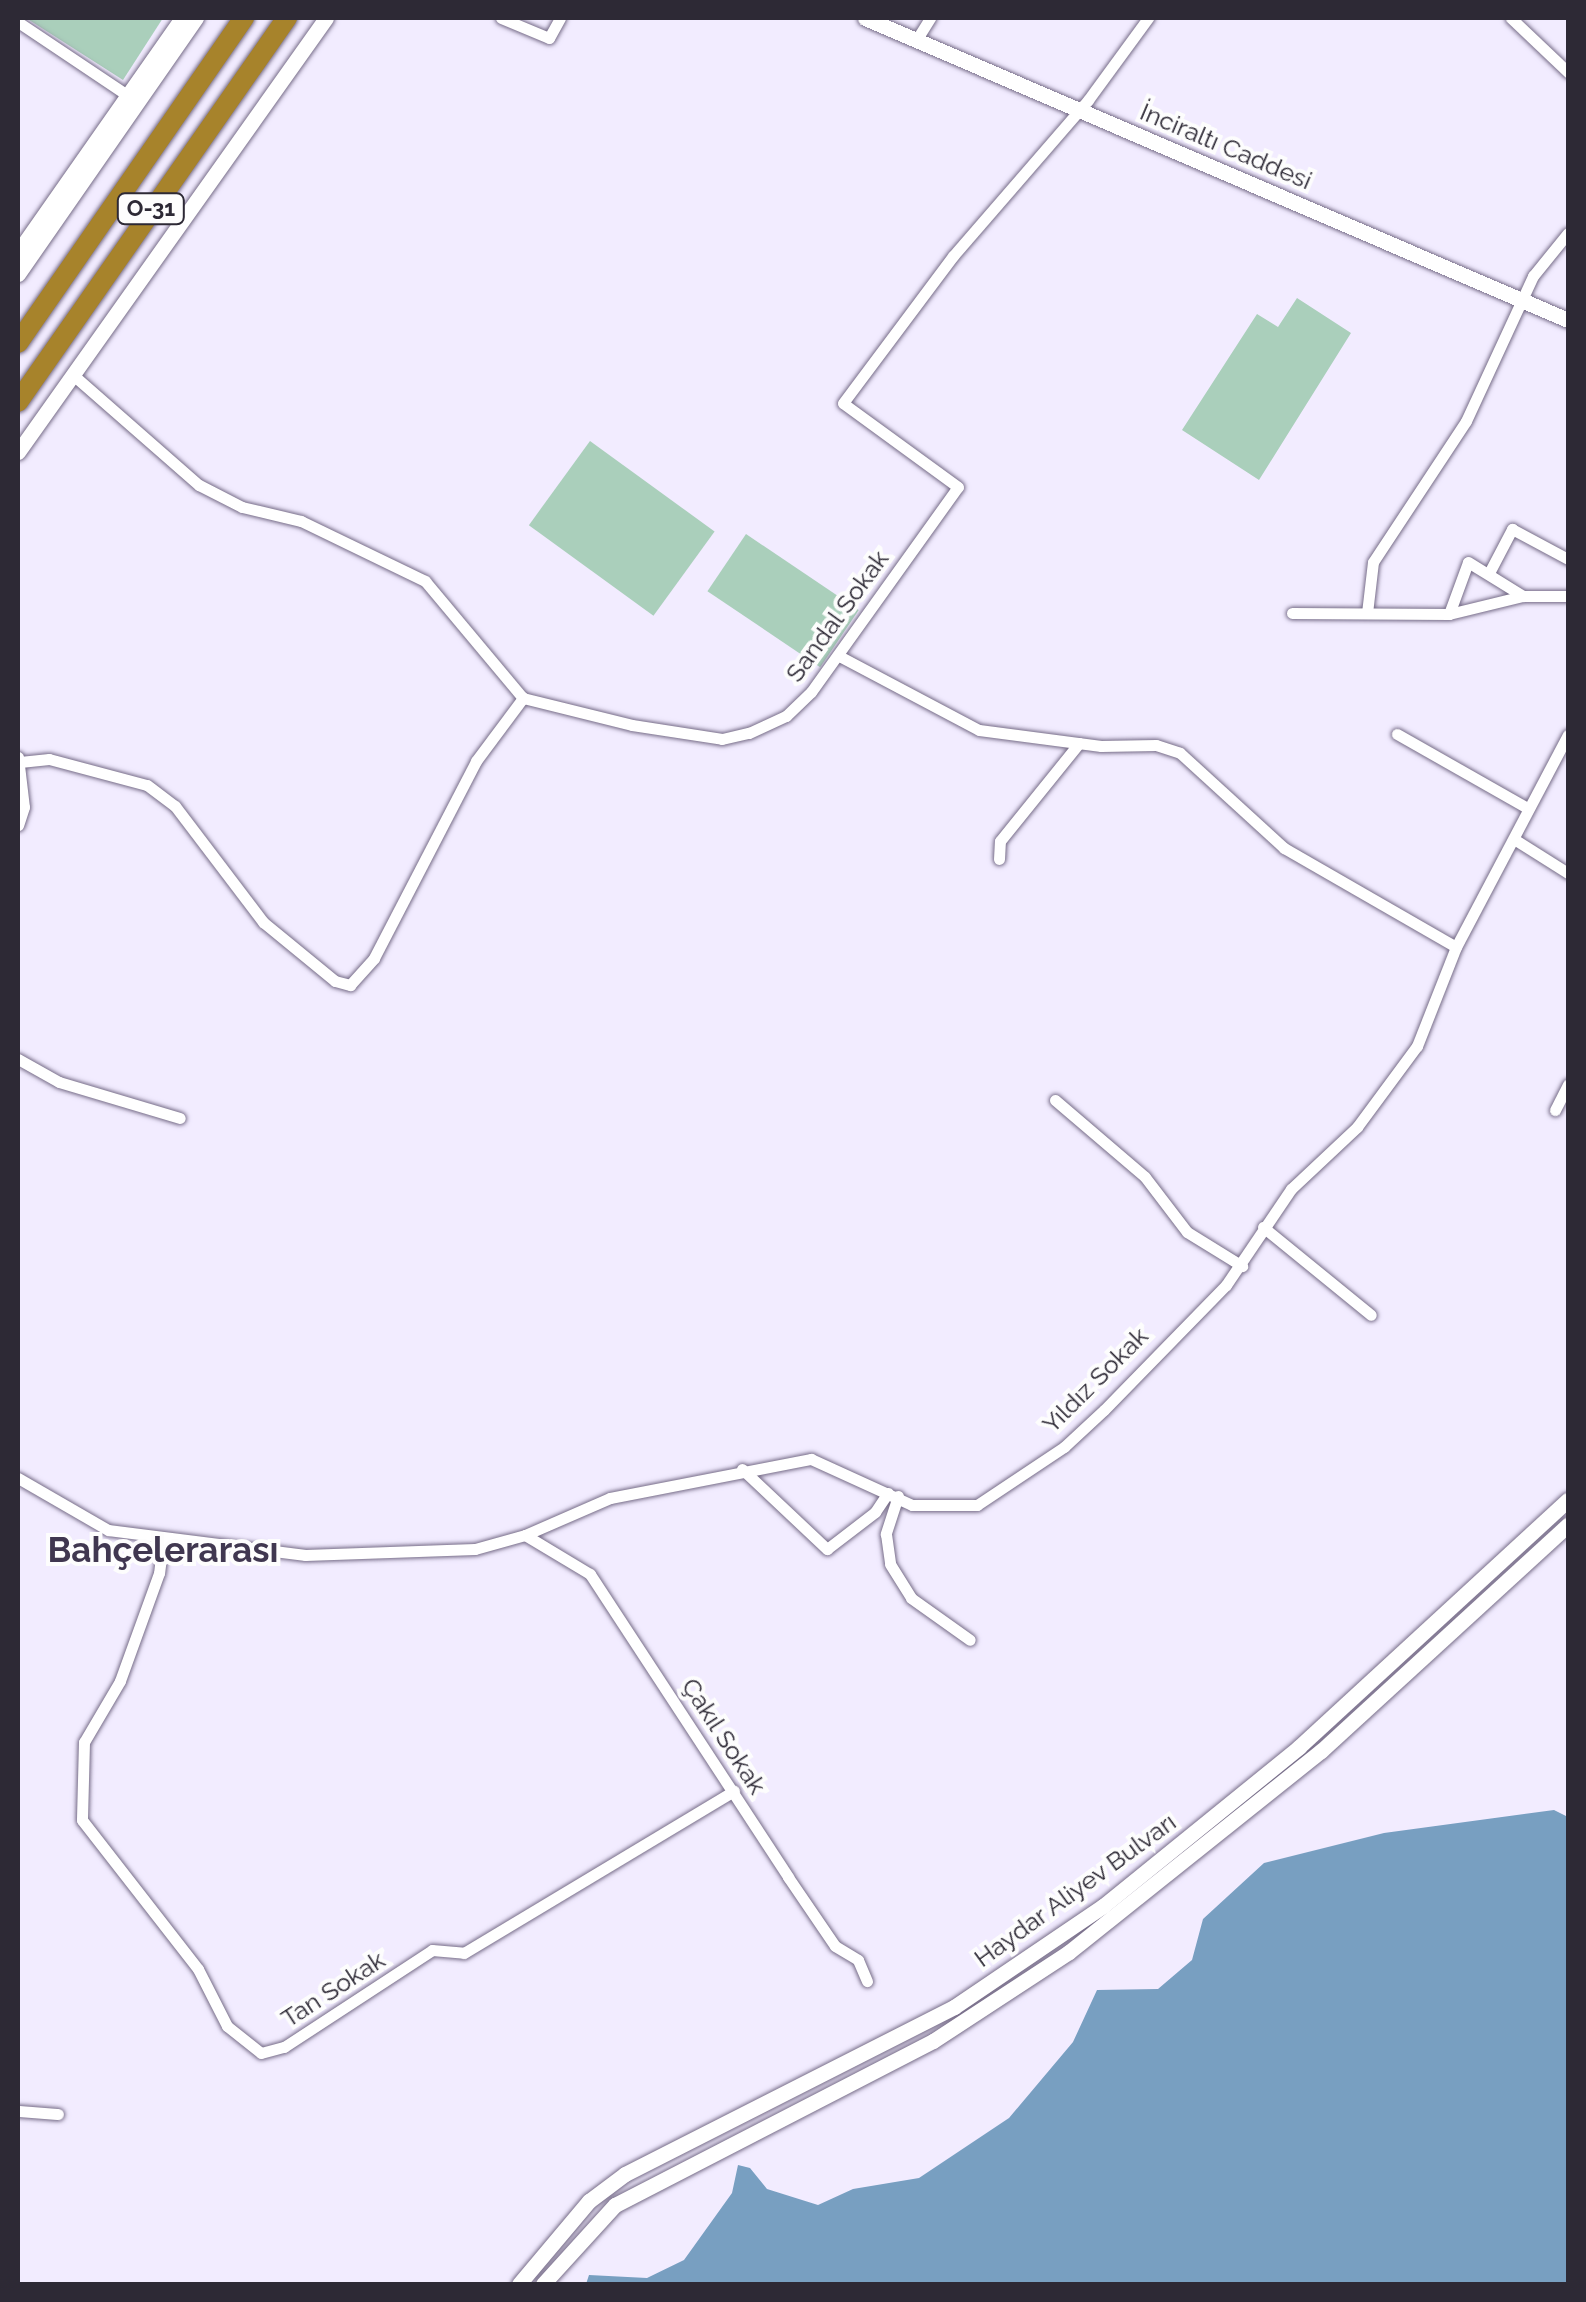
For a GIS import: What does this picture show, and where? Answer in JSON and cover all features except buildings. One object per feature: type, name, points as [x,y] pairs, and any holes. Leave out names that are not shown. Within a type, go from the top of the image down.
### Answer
[{"type":"highway","name":"O-31","points":[[18,343],[244,18]]},
{"type":"highway","name":"O-31","points":[[18,402],[286,18]]},
{"type":"main road","points":[[18,252],[182,18]]},
{"type":"main road","points":[[18,274],[196,18]]},
{"type":"main road","points":[[18,452],[326,18]]},
{"type":"main road","name":"İnciraltı Caddesi","points":[[864,18],[1568,320]]},
{"type":"main road","name":"Haydar Aliyev Bulvarı","points":[[519,2284],[588,2201],[624,2174],[736,2113],[923,2024],[1023,1965],[1103,1906],[1299,1748],[1568,1500]]},
{"type":"main road","name":"Haydar Aliyev Bulvarı","points":[[543,2284],[616,2205],[933,2041],[1069,1952],[1322,1751],[1568,1525]]},
{"type":"street","points":[[502,18],[549,38],[560,18]]},
{"type":"street","points":[[917,39],[930,18]]},
{"type":"street","name":"Sandal Sokak","points":[[523,698],[579,715],[722,739],[786,716],[841,657],[958,487],[843,403],[953,256],[1077,110],[1148,18]]},
{"type":"street","points":[[1511,18],[1568,72]]},
{"type":"street","points":[[18,22],[128,95]]},
{"type":"street","points":[[1367,613],[1373,562],[1466,421],[1521,300],[1568,232]]},
{"type":"street","points":[[18,826],[24,807],[19,759],[50,759],[147,785],[174,806],[264,922],[335,981],[350,986],[374,958],[476,761],[523,698],[426,581],[301,521],[242,507],[199,485],[72,374]]},
{"type":"street","points":[[1488,573],[1512,528],[1568,559]]},
{"type":"street","points":[[1449,614],[1468,562],[1523,596]]},
{"type":"street","points":[[1292,614],[1449,614],[1523,596],[1568,596]]},
{"type":"street","points":[[841,657],[979,730],[1079,743],[1156,745],[1180,753],[1284,848],[1456,946]]},
{"type":"street","points":[[1397,734],[1527,808]]},
{"type":"street","name":"Yıldız Sokak","points":[[18,1478],[84,1521],[163,1541],[305,1555],[475,1549],[525,1535],[610,1498],[691,1485],[742,1469],[812,1459],[893,1495],[946,1509],[977,1505],[1104,1410],[1242,1266],[1263,1227],[1290,1190],[1357,1127],[1416,1046],[1456,946],[1568,735]]},
{"type":"street","points":[[1000,859],[1000,841],[1079,743]]},
{"type":"street","points":[[1514,840],[1568,872]]},
{"type":"street","points":[[18,1059],[72,1086],[180,1118]]},
{"type":"street","points":[[1554,1110],[1568,1084]]},
{"type":"street","points":[[1055,1100],[1145,1177],[1187,1232],[1242,1266]]},
{"type":"street","points":[[1263,1227],[1371,1315]]},
{"type":"street","points":[[742,1469],[827,1549],[893,1495]]},
{"type":"street","points":[[893,1495],[886,1534],[890,1564],[910,1598],[970,1640]]},
{"type":"street","name":"Çakıl Sokak","points":[[525,1535],[590,1574],[835,1946],[858,1960],[867,1981]]},
{"type":"street","name":"Tan Sokak","points":[[163,1541],[158,1572],[120,1681],[84,1742],[82,1820],[198,1968],[228,2026],[262,2053],[284,2047],[432,1950],[464,1953],[734,1791]]},
{"type":"street","points":[[18,2111],[58,2114]]},
{"type":"green space","points":[[26,18],[163,18],[123,80]]},
{"type":"green space","points":[[1297,298],[1351,333],[1259,480],[1182,430],[1257,314],[1278,327]]},
{"type":"green space","points":[[590,441],[715,532],[653,616],[529,525]]},
{"type":"green space","points":[[746,534],[859,610],[820,667],[707,591]]},
{"type":"water","points":[[1554,1810],[1568,1817],[1568,2284],[586,2284],[589,2275],[647,2278],[684,2260],[732,2193],[738,2165],[750,2168],[767,2189],[818,2205],[853,2189],[919,2178],[1009,2118],[1073,2042],[1097,1990],[1158,1989],[1192,1960],[1203,1919],[1264,1863],[1384,1833]]},
{"type":"district","name":"Bahçelerarası","points":[[163,1550]]}]
